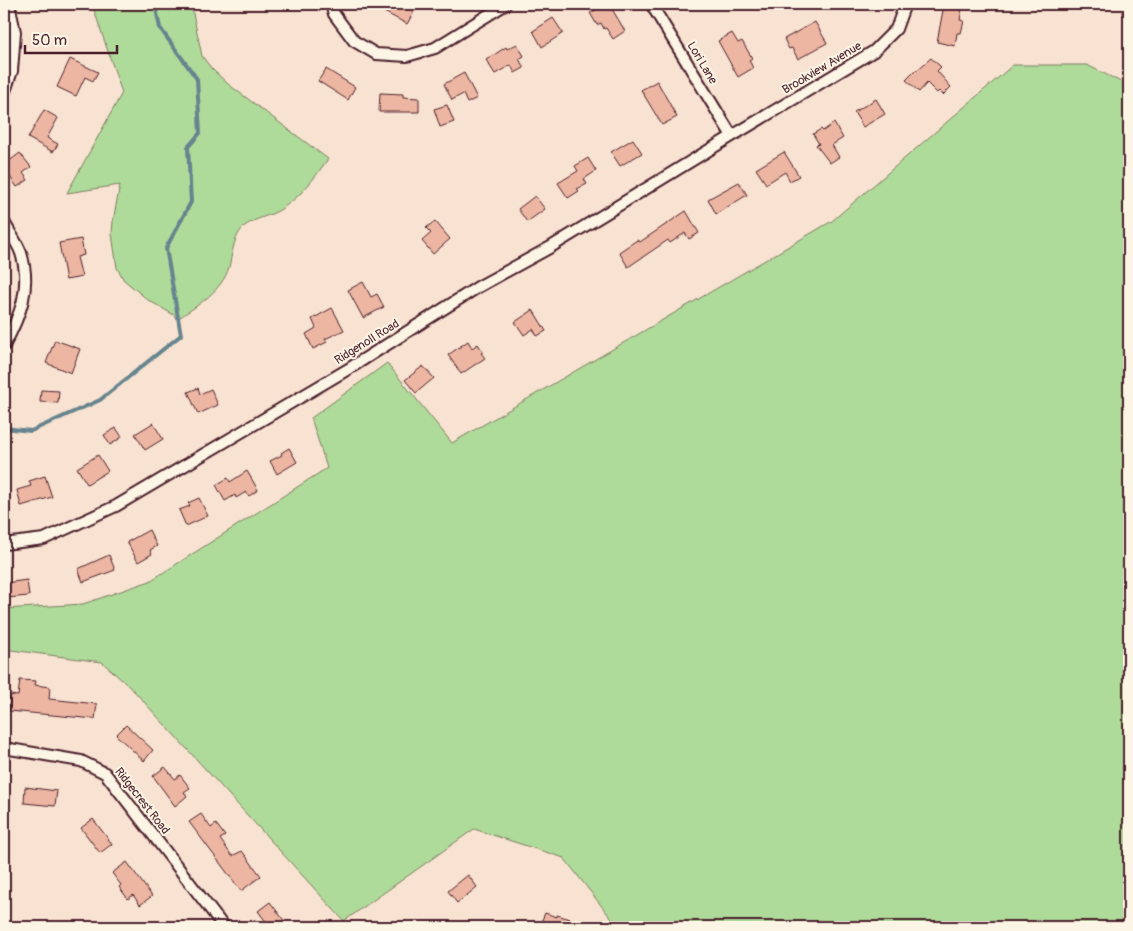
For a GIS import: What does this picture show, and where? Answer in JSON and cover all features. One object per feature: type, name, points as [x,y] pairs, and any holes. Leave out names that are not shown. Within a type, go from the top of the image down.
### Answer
[{"type":"street","points":[[4,94],[12,71],[16,32],[9,4]]},
{"type":"street","points":[[331,4],[334,14],[354,40],[376,54],[407,56],[435,48],[506,4]]},
{"type":"street","name":"Lori Lane","points":[[651,4],[732,136]]},
{"type":"street","name":"Brookview Avenue","points":[[732,136],[874,51],[896,29],[905,4]]},
{"type":"street","name":"Ridgenoll Road","points":[[4,544],[44,538],[116,506],[350,368],[478,287],[549,248],[732,136]]},
{"type":"street","points":[[4,222],[20,252],[26,281],[18,320],[4,346]]},
{"type":"street","name":"Ridgecrest Road","points":[[4,748],[81,761],[105,773],[224,927]]},
{"type":"green space","points":[[92,4],[191,4],[202,56],[211,68],[228,84],[328,159],[293,200],[278,211],[253,221],[244,227],[236,238],[226,276],[221,283],[208,297],[179,318],[148,300],[124,280],[117,268],[112,234],[120,185],[67,193],[122,93]]},
{"type":"green space","points":[[1013,65],[1087,65],[1129,86],[1129,927],[618,927],[564,858],[474,829],[344,921],[135,692],[102,662],[4,649],[4,609],[83,604],[150,581],[327,468],[311,418],[387,363],[452,443],[832,221]]},
{"type":"building","points":[[369,4],[403,4],[415,10],[407,24]]},
{"type":"building","points":[[592,4],[609,4],[625,31],[613,39],[601,23],[597,25],[590,13],[596,10]]},
{"type":"building","points":[[944,5],[962,8],[960,20],[964,21],[961,33],[957,33],[955,46],[937,42]]},
{"type":"building","points":[[553,18],[563,33],[542,47],[533,31]]},
{"type":"building","points":[[815,22],[827,43],[798,59],[792,48],[789,49],[784,39]]},
{"type":"building","points":[[732,33],[738,43],[742,41],[752,58],[749,60],[753,68],[738,77],[718,41]]},
{"type":"building","points":[[517,44],[524,56],[519,59],[524,68],[515,73],[511,65],[495,74],[486,60],[506,47],[507,49]]},
{"type":"building","points":[[931,58],[941,67],[937,71],[951,87],[943,95],[939,91],[937,93],[927,83],[919,92],[906,80]]},
{"type":"building","points":[[70,59],[98,72],[93,81],[85,77],[76,96],[57,87]]},
{"type":"building","points":[[326,69],[355,87],[348,100],[318,81]]},
{"type":"building","points":[[464,73],[477,98],[467,103],[463,94],[452,100],[444,84]]},
{"type":"building","points":[[657,81],[677,117],[662,125],[641,90]]},
{"type":"building","points":[[380,93],[403,94],[403,97],[419,98],[419,112],[379,112]]},
{"type":"building","points":[[876,99],[885,114],[863,127],[854,112]]},
{"type":"building","points":[[447,105],[454,122],[440,127],[434,109]]},
{"type":"building","points":[[44,110],[58,118],[47,138],[58,144],[53,152],[28,138]]},
{"type":"building","points":[[834,123],[843,138],[832,145],[839,157],[830,163],[816,145],[819,144],[813,134],[821,129],[823,131]]},
{"type":"building","points":[[633,139],[642,153],[620,166],[611,152]]},
{"type":"building","points":[[784,152],[799,176],[790,181],[785,172],[766,184],[756,169]]},
{"type":"building","points":[[20,153],[31,167],[23,173],[28,180],[17,187],[4,168],[4,165]]},
{"type":"building","points":[[588,158],[596,171],[584,179],[587,184],[577,189],[579,191],[568,198],[558,183],[578,171],[575,166]]},
{"type":"building","points":[[739,182],[747,195],[716,214],[708,199]]},
{"type":"building","points":[[535,196],[545,209],[527,222],[518,209]]},
{"type":"building","points":[[686,211],[699,233],[689,239],[685,233],[670,243],[668,240],[628,267],[619,252],[637,240],[640,242]]},
{"type":"building","points":[[435,221],[450,239],[433,254],[422,241],[431,233],[426,228]]},
{"type":"building","points":[[81,239],[84,255],[77,257],[82,277],[66,280],[59,243]]},
{"type":"building","points":[[363,282],[371,297],[377,294],[384,307],[363,318],[348,290]]},
{"type":"building","points":[[332,308],[344,330],[325,339],[327,342],[313,349],[306,334],[316,328],[312,319]]},
{"type":"building","points":[[533,310],[546,331],[537,336],[533,329],[524,335],[515,322]]},
{"type":"building","points":[[55,340],[80,349],[71,373],[46,363]]},
{"type":"building","points":[[468,341],[472,348],[478,344],[485,358],[461,374],[448,355]]},
{"type":"building","points":[[423,366],[434,378],[416,393],[405,380]]},
{"type":"building","points":[[198,388],[200,394],[211,389],[218,405],[198,414],[188,392]]},
{"type":"building","points":[[41,390],[59,391],[58,403],[40,402]]},
{"type":"building","points":[[153,423],[163,439],[145,450],[135,434]]},
{"type":"building","points":[[116,428],[122,437],[110,445],[104,435]]},
{"type":"building","points":[[289,448],[297,462],[277,474],[270,461],[282,455],[281,453]]},
{"type":"building","points":[[98,455],[108,471],[87,484],[77,468]]},
{"type":"building","points":[[247,471],[258,490],[249,496],[246,492],[236,498],[235,495],[225,501],[216,485],[228,478],[230,482]]},
{"type":"building","points":[[45,476],[52,497],[21,506],[17,490],[31,486],[29,481]]},
{"type":"building","points":[[199,498],[208,516],[186,526],[179,510],[190,506],[188,503]]},
{"type":"building","points":[[149,530],[157,546],[150,550],[152,554],[138,562],[127,542]]},
{"type":"building","points":[[109,555],[115,570],[83,582],[78,569]]},
{"type":"building","points":[[27,580],[29,596],[6,598],[5,583]]},
{"type":"building","points":[[20,680],[36,681],[35,685],[50,687],[49,699],[97,704],[95,719],[9,711],[10,695],[18,696]]},
{"type":"building","points":[[126,725],[153,750],[144,761],[116,735]]},
{"type":"building","points":[[165,767],[175,779],[180,775],[190,788],[184,792],[187,796],[175,806],[153,776]]},
{"type":"building","points":[[25,787],[57,791],[55,806],[24,803]]},
{"type":"building","points":[[201,814],[211,828],[216,824],[225,836],[220,839],[232,856],[242,851],[261,876],[241,891],[189,822]]},
{"type":"building","points":[[93,819],[112,844],[100,853],[81,828]]},
{"type":"building","points":[[127,862],[152,896],[140,905],[133,895],[128,899],[112,873]]},
{"type":"building","points":[[468,875],[477,887],[457,903],[448,891]]},
{"type":"building","points":[[270,902],[289,927],[270,927],[258,911]]},
{"type":"building","points":[[545,913],[570,919],[570,922],[581,927],[539,927]]},
{"type":"waterway","points":[[4,428],[31,431],[100,400],[181,335],[166,248],[191,202],[188,147],[200,133],[197,79],[160,28],[155,4]]}]
